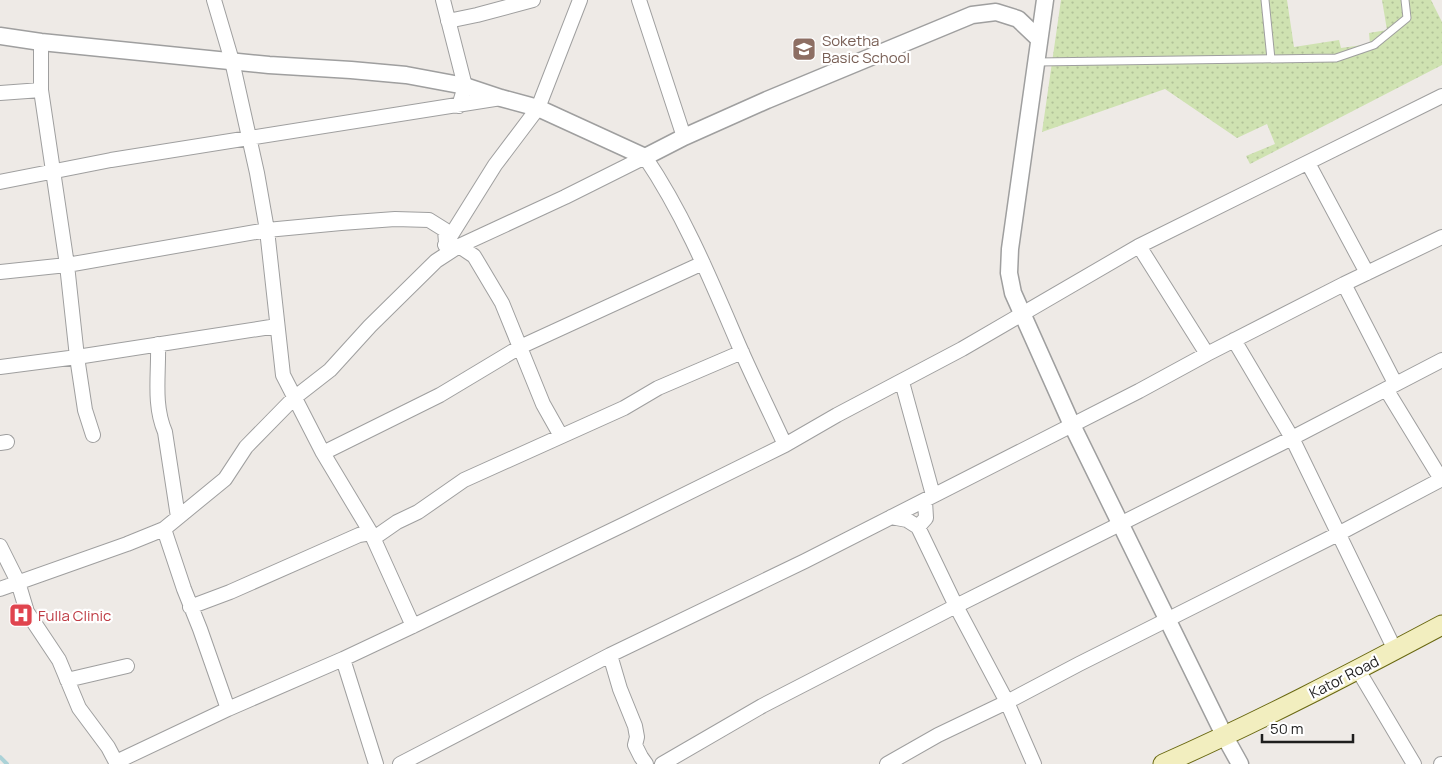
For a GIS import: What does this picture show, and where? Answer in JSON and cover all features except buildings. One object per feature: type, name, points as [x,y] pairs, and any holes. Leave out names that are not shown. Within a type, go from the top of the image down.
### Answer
[{"type":"main road","name":"Kator Road","points":[[1163,764],[1225,737],[1442,625]]},
{"type":"street","points":[[214,0],[232,61],[251,139],[267,230],[283,375],[323,453],[372,536],[413,626]]},
{"type":"street","points":[[443,0],[465,86],[459,106]]},
{"type":"street","points":[[448,21],[533,0]]},
{"type":"street","points":[[639,0],[684,137]]},
{"type":"street","points":[[1045,0],[1038,39],[1010,249],[1009,273],[1013,293],[1072,425],[1240,764]]},
{"type":"street","points":[[0,589],[164,529],[225,479],[246,446],[294,398],[330,370],[399,296],[453,244],[495,165],[538,108],[576,1]]},
{"type":"street","points":[[453,244],[565,197],[684,137],[767,100],[972,15],[996,12],[1018,19],[1038,39]]},
{"type":"street","points":[[0,36],[41,42],[232,61],[406,75],[465,86],[538,108],[645,157],[666,188],[703,262],[785,444]]},
{"type":"street","points":[[41,42],[40,90],[67,265],[85,410],[93,435]]},
{"type":"street","points":[[0,93],[40,90]]},
{"type":"street","points":[[0,182],[53,171],[501,98]]},
{"type":"street","points":[[0,546],[18,582],[27,612],[55,654],[79,708],[108,747],[116,763],[228,709],[413,626],[627,523],[785,444],[902,382],[1139,246],[1441,99]]},
{"type":"street","points":[[1308,163],[1366,273]]},
{"type":"street","points":[[0,272],[67,265],[267,230],[381,219],[429,220],[445,230],[453,244],[474,256],[502,303],[543,404],[561,436]]},
{"type":"street","points":[[400,764],[610,656],[697,615],[892,517],[1344,284],[1442,237]]},
{"type":"street","points":[[1139,246],[1207,354]]},
{"type":"street","points":[[323,453],[440,394],[520,347],[703,262]]},
{"type":"street","points":[[888,764],[938,735],[1338,534],[1441,479],[1391,386],[1344,284]]},
{"type":"street","points":[[0,367],[277,326]]},
{"type":"street","points":[[1234,340],[1292,438],[1395,650]]},
{"type":"street","points":[[158,344],[159,373],[156,396],[165,432],[178,517]]},
{"type":"street","points":[[190,607],[230,592],[350,539],[372,536],[418,512],[464,480],[624,408],[658,388],[742,352]]},
{"type":"street","points":[[662,764],[762,706],[1442,360]]},
{"type":"street","points":[[902,382],[929,498],[926,518],[918,527]]},
{"type":"street","points":[[892,517],[907,520],[918,527],[956,606],[1007,702],[1034,764]]},
{"type":"street","points":[[164,529],[190,607],[200,629],[228,709]]},
{"type":"street","points":[[610,656],[620,689],[635,726],[637,737],[635,745],[646,764]]},
{"type":"street","points":[[343,659],[376,764]]},
{"type":"street","points":[[67,680],[127,666]]},
{"type":"street","points":[[1358,670],[1414,764]]},
{"type":"lane","points":[[1264,0],[1271,59]]},
{"type":"lane","points":[[1036,62],[1336,58],[1374,45],[1407,18],[1405,0]]},
{"type":"green space","points":[[1061,0],[1287,0],[1294,47],[1339,40],[1341,48],[1370,44],[1369,33],[1387,30],[1382,0],[1431,0],[1442,22],[1442,65],[1250,164],[1246,156],[1275,144],[1267,124],[1237,138],[1165,89],[1042,132]]},
{"type":"waterway","points":[[0,757],[7,764]]},
{"type":"place","name":"Soketha Basic School","points":[[804,49]]},
{"type":"place","name":"Fulla Clinic","points":[[21,615]]}]
